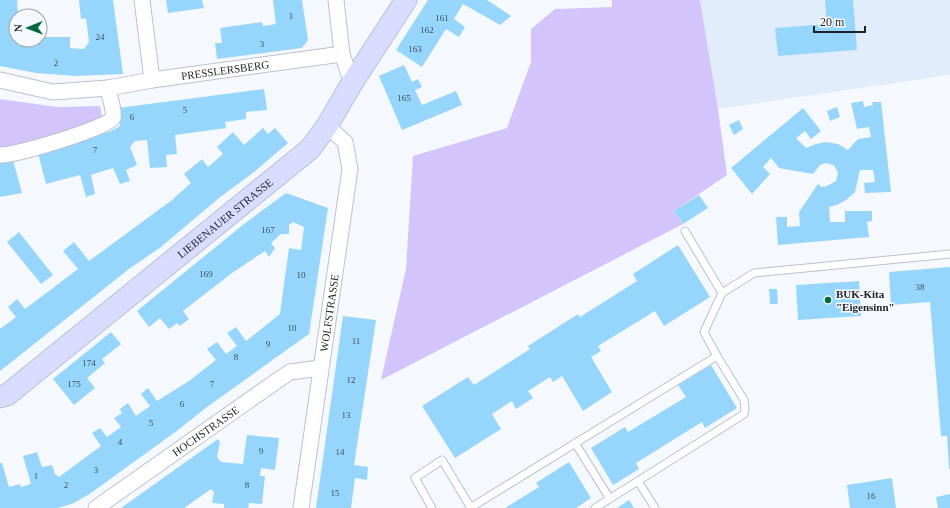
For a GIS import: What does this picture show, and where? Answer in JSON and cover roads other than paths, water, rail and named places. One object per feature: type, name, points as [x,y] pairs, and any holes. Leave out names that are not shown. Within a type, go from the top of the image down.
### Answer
[{"type":"street","points":[[142,0],[152,80]]},
{"type":"street","points":[[336,0],[342,54],[352,83]]},
{"type":"street","name":"LIEBENAUER STRASSE","points":[[0,397],[7,395],[310,149],[327,126],[352,83],[406,0]]},
{"type":"street","name":"PRESSLERSBERG","points":[[0,80],[53,92],[108,88],[152,80],[342,54]]},
{"type":"street","points":[[0,155],[11,154],[62,140],[108,123],[113,117],[113,110],[108,88]]},
{"type":"street","name":"WOLFSTRASSE","points":[[301,508],[320,368],[350,169],[345,142],[327,126]]},
{"type":"street","name":"HOCHSTRASSE","points":[[96,508],[290,372],[320,368]]},
{"type":"lane","points":[[685,231],[722,293]]},
{"type":"lane","points":[[595,508],[744,414],[744,400],[704,332],[722,293],[754,273],[950,254]]},
{"type":"lane","points":[[432,508],[415,478],[442,460],[471,508],[717,356]]},
{"type":"lane","points":[[575,443],[610,499]]},
{"type":"lane","points":[[638,481],[655,508]]},
{"type":"place","name":"BUK-Kita \"Eigensinn\"","points":[[828,300]]}]
